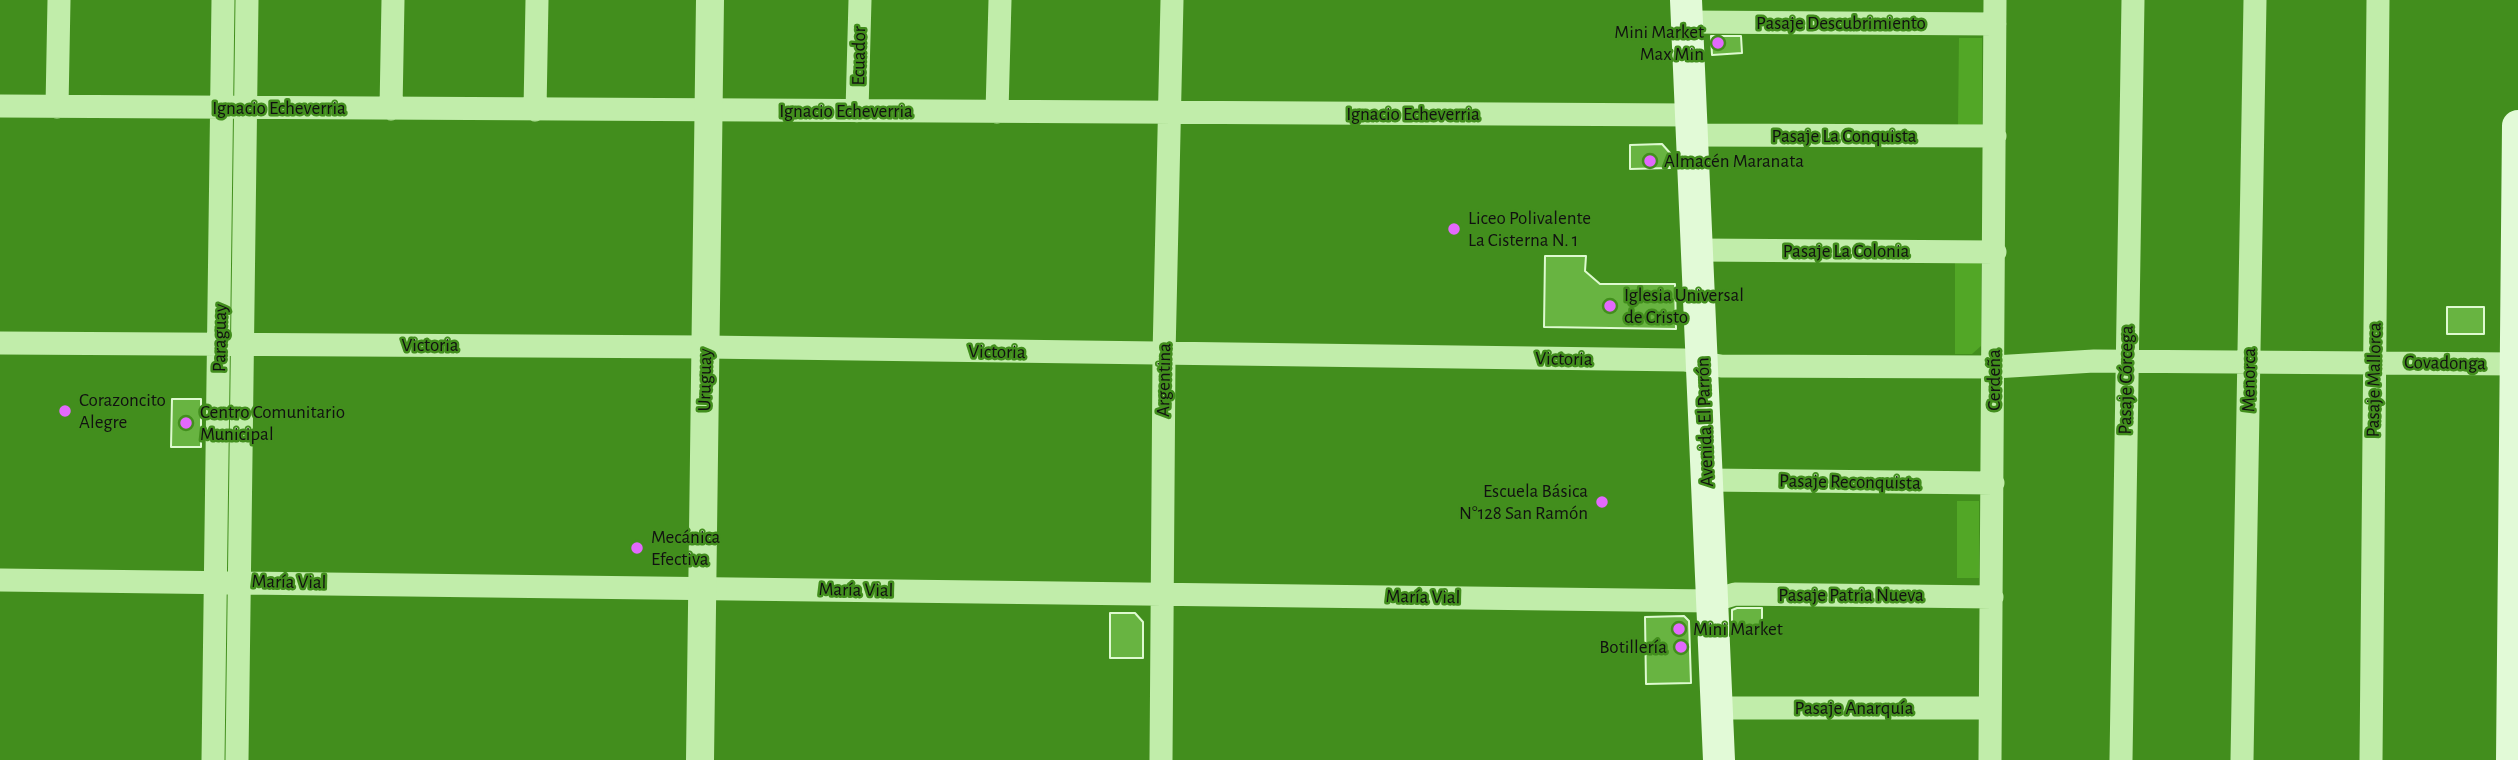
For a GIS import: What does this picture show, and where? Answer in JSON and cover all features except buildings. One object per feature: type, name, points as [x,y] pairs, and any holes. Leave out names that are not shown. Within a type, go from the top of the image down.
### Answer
[{"type":"main road","name":"Avenida El Parrón","points":[[1687,11],[1719,760]]},
{"type":"main road","points":[[2512,760],[2518,125]]},
{"type":"street","points":[[57,107],[59,0]]},
{"type":"street","name":"Paraguay","points":[[223,0],[223,108],[239,582],[237,760]]},
{"type":"street","name":"Paraguay","points":[[213,760],[216,583],[246,108],[247,0]]},
{"type":"street","points":[[391,109],[393,0]]},
{"type":"street","points":[[535,110],[537,0]]},
{"type":"street","name":"Uruguay","points":[[700,760],[710,0]]},
{"type":"street","name":"Ecuador","points":[[857,111],[860,0]]},
{"type":"street","points":[[997,112],[1000,0]]},
{"type":"street","name":"Argentina","points":[[1161,760],[1164,355],[1172,0]]},
{"type":"street","name":"Cerdeña","points":[[1990,760],[1995,0]]},
{"type":"street","name":"Pasaje Córcega","points":[[2120,760],[2133,0]]},
{"type":"street","name":"Menorca","points":[[2242,760],[2255,0]]},
{"type":"street","name":"Pasaje Mallorca","points":[[2371,760],[2378,0]]},
{"type":"street","name":"Pasaje Descubrimiento","points":[[1687,11],[1995,24]]},
{"type":"street","name":"Ignacio Echeverria","points":[[0,106],[1169,113],[1692,125]]},
{"type":"street","name":"Pasaje La Conquista","points":[[1692,125],[1995,136]]},
{"type":"street","name":"Pasaje La Colonia","points":[[1697,250],[1994,252]]},
{"type":"street","name":"Victoria","points":[[0,343],[705,347],[1684,360],[1721,366],[1994,367]]},
{"type":"street","name":"Covadonga","points":[[1994,367],[2062,362],[2517,364]]},
{"type":"street","name":"Pasaje Reconquista","points":[[1707,480],[1993,483]]},
{"type":"street","name":"María Vial","points":[[0,580],[1712,601]]},
{"type":"street","name":"Pasaje Patria Nueva","points":[[1712,601],[1735,594],[1992,597]]},
{"type":"street","name":"Pasaje Anarquía","points":[[1717,708],[1990,708]]},
{"type":"green space","points":[[1959,38],[1982,38],[1982,127],[1958,127]]},
{"type":"green space","points":[[1955,263],[1981,263],[1981,346],[1972,354],[1955,354]]},
{"type":"green space","points":[[1957,501],[1979,501],[1979,578],[1957,578]]},
{"type":"place","name":"Mini Market Max Min","points":[[1718,43]]},
{"type":"place","name":"Almacén Maranata","points":[[1650,161]]},
{"type":"place","name":"Liceo Polivalente La Cisterna N. 1","points":[[1454,229]]},
{"type":"place","name":"Iglesia Universal de Cristo","points":[[1610,306]]},
{"type":"place","name":"Corazoncito Alegre","points":[[65,411]]},
{"type":"place","name":"Centro Comunitario Municipal","points":[[186,423]]},
{"type":"place","name":"Escuela Básica N°128 San Ramón","points":[[1602,502]]},
{"type":"place","name":"Mecánica Efectiva","points":[[637,548]]},
{"type":"place","name":"Mini Market","points":[[1679,629]]},
{"type":"place","name":"Botillería","points":[[1681,647]]}]
